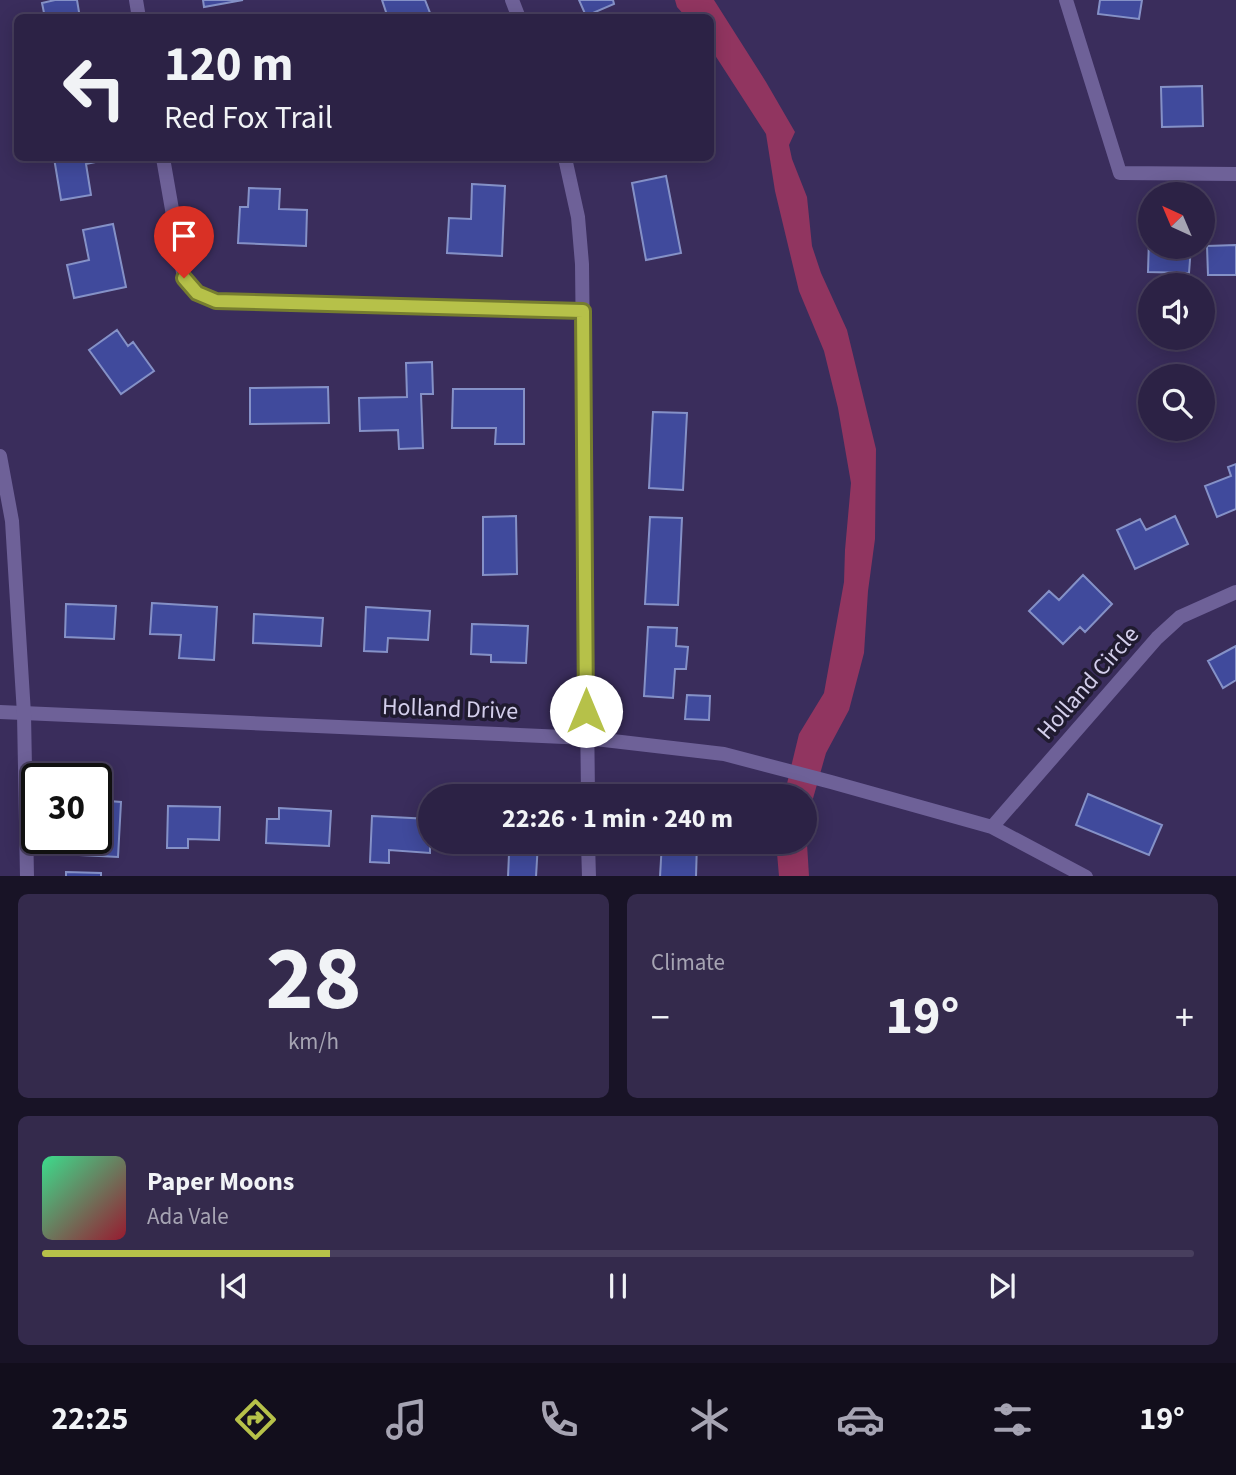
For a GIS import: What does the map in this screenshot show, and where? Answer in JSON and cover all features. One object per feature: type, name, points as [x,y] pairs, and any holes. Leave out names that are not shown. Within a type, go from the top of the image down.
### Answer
[{"type":"street","points":[[1066,0],[1120,173],[1236,174]]},
{"type":"street","points":[[164,161],[184,278],[197,293],[216,301],[583,311]]},
{"type":"street","points":[[566,161],[578,217],[582,264],[588,784]]},
{"type":"street","points":[[0,456],[12,521],[24,714],[27,876]]},
{"type":"street","name":"Holland Circle","points":[[992,827],[1157,638],[1180,617],[1236,592]]},
{"type":"street","name":"Holland Drive","points":[[0,712],[587,738],[724,754],[992,827],[1084,876]]},
{"type":"street","points":[[588,854],[589,876]]},
{"type":"shaded area","points":[[675,0],[714,0],[795,132],[789,145],[807,197],[812,246],[847,330],[876,449],[875,539],[864,653],[849,710],[826,753],[817,784],[787,784],[799,734],[824,693],[844,582],[851,483],[838,408],[824,351],[799,291],[775,191],[766,134],[714,54],[714,14],[683,14]]},
{"type":"shaded area","points":[[777,854],[808,854],[809,876],[779,876]]},
{"type":"building","points":[[77,0],[79,14],[44,14],[42,3]]},
{"type":"building","points":[[203,0],[243,0],[204,7]]},
{"type":"building","points":[[382,0],[425,0],[430,14],[387,14]]},
{"type":"building","points":[[579,0],[613,0],[614,4],[585,14]]},
{"type":"building","points":[[1100,0],[1142,0],[1139,19],[1098,14]]},
{"type":"building","points":[[1202,86],[1203,126],[1162,127],[1161,87]]},
{"type":"building","points":[[54,161],[100,161],[86,164],[91,195],[61,200]]},
{"type":"building","points":[[666,176],[681,253],[646,260],[632,183]]},
{"type":"building","points":[[472,184],[505,186],[502,256],[447,253],[449,218],[471,219]]},
{"type":"building","points":[[249,188],[280,189],[279,209],[307,210],[306,246],[238,243],[240,207],[248,207]]},
{"type":"building","points":[[113,224],[126,287],[74,298],[67,265],[89,260],[83,230]]},
{"type":"building","points":[[1236,245],[1236,275],[1208,273],[1207,259],[1215,259],[1215,246]]},
{"type":"building","points":[[1148,259],[1190,259],[1189,273],[1148,272]]},
{"type":"building","points":[[117,330],[128,346],[133,342],[154,371],[121,394],[89,350]]},
{"type":"building","points":[[432,362],[433,394],[421,394],[423,448],[399,449],[398,430],[360,431],[359,398],[407,397],[406,363]]},
{"type":"building","points":[[328,387],[329,423],[250,424],[250,388]]},
{"type":"building","points":[[453,389],[524,389],[524,444],[495,444],[496,428],[452,428]]},
{"type":"building","points":[[653,412],[687,413],[683,490],[649,488]]},
{"type":"building","points":[[1236,464],[1236,509],[1217,517],[1205,486],[1231,476],[1228,467]]},
{"type":"building","points":[[516,516],[517,574],[483,575],[483,517]]},
{"type":"building","points":[[1175,516],[1188,544],[1135,569],[1117,530],[1140,519],[1146,530]]},
{"type":"building","points":[[650,517],[682,518],[678,605],[645,604]]},
{"type":"building","points":[[1083,575],[1112,604],[1085,632],[1080,627],[1063,644],[1029,611],[1049,591],[1059,600]]},
{"type":"building","points":[[152,603],[217,607],[214,660],[179,658],[181,635],[150,634]]},
{"type":"building","points":[[66,604],[116,606],[114,639],[65,637]]},
{"type":"building","points":[[366,607],[430,611],[428,640],[388,638],[387,652],[364,651]]},
{"type":"building","points":[[254,614],[323,618],[321,646],[253,643]]},
{"type":"building","points":[[472,624],[528,626],[526,663],[491,662],[491,655],[471,654]]},
{"type":"building","points":[[648,627],[677,628],[676,646],[688,647],[686,669],[675,669],[673,698],[644,696]]},
{"type":"building","points":[[1236,646],[1236,680],[1223,688],[1208,661]]},
{"type":"building","points":[[687,695],[710,696],[709,720],[685,719]]},
{"type":"building","points":[[1088,794],[1162,825],[1149,855],[1076,825]]},
{"type":"building","points":[[112,801],[121,802],[118,857],[80,855],[112,854]]},
{"type":"building","points":[[168,806],[220,807],[219,840],[188,839],[188,848],[167,848]]},
{"type":"building","points":[[279,808],[331,811],[329,846],[266,843],[267,819],[279,819]]},
{"type":"building","points":[[372,816],[418,818],[418,852],[389,850],[389,863],[370,862]]},
{"type":"building","points":[[509,854],[537,854],[536,876],[508,876]]},
{"type":"building","points":[[661,854],[697,854],[696,876],[660,876]]},
{"type":"building","points":[[66,872],[101,873],[101,876],[66,876]]},
{"type":"route","points":[[184,278],[197,293],[216,301],[583,311],[586,711]]}]
